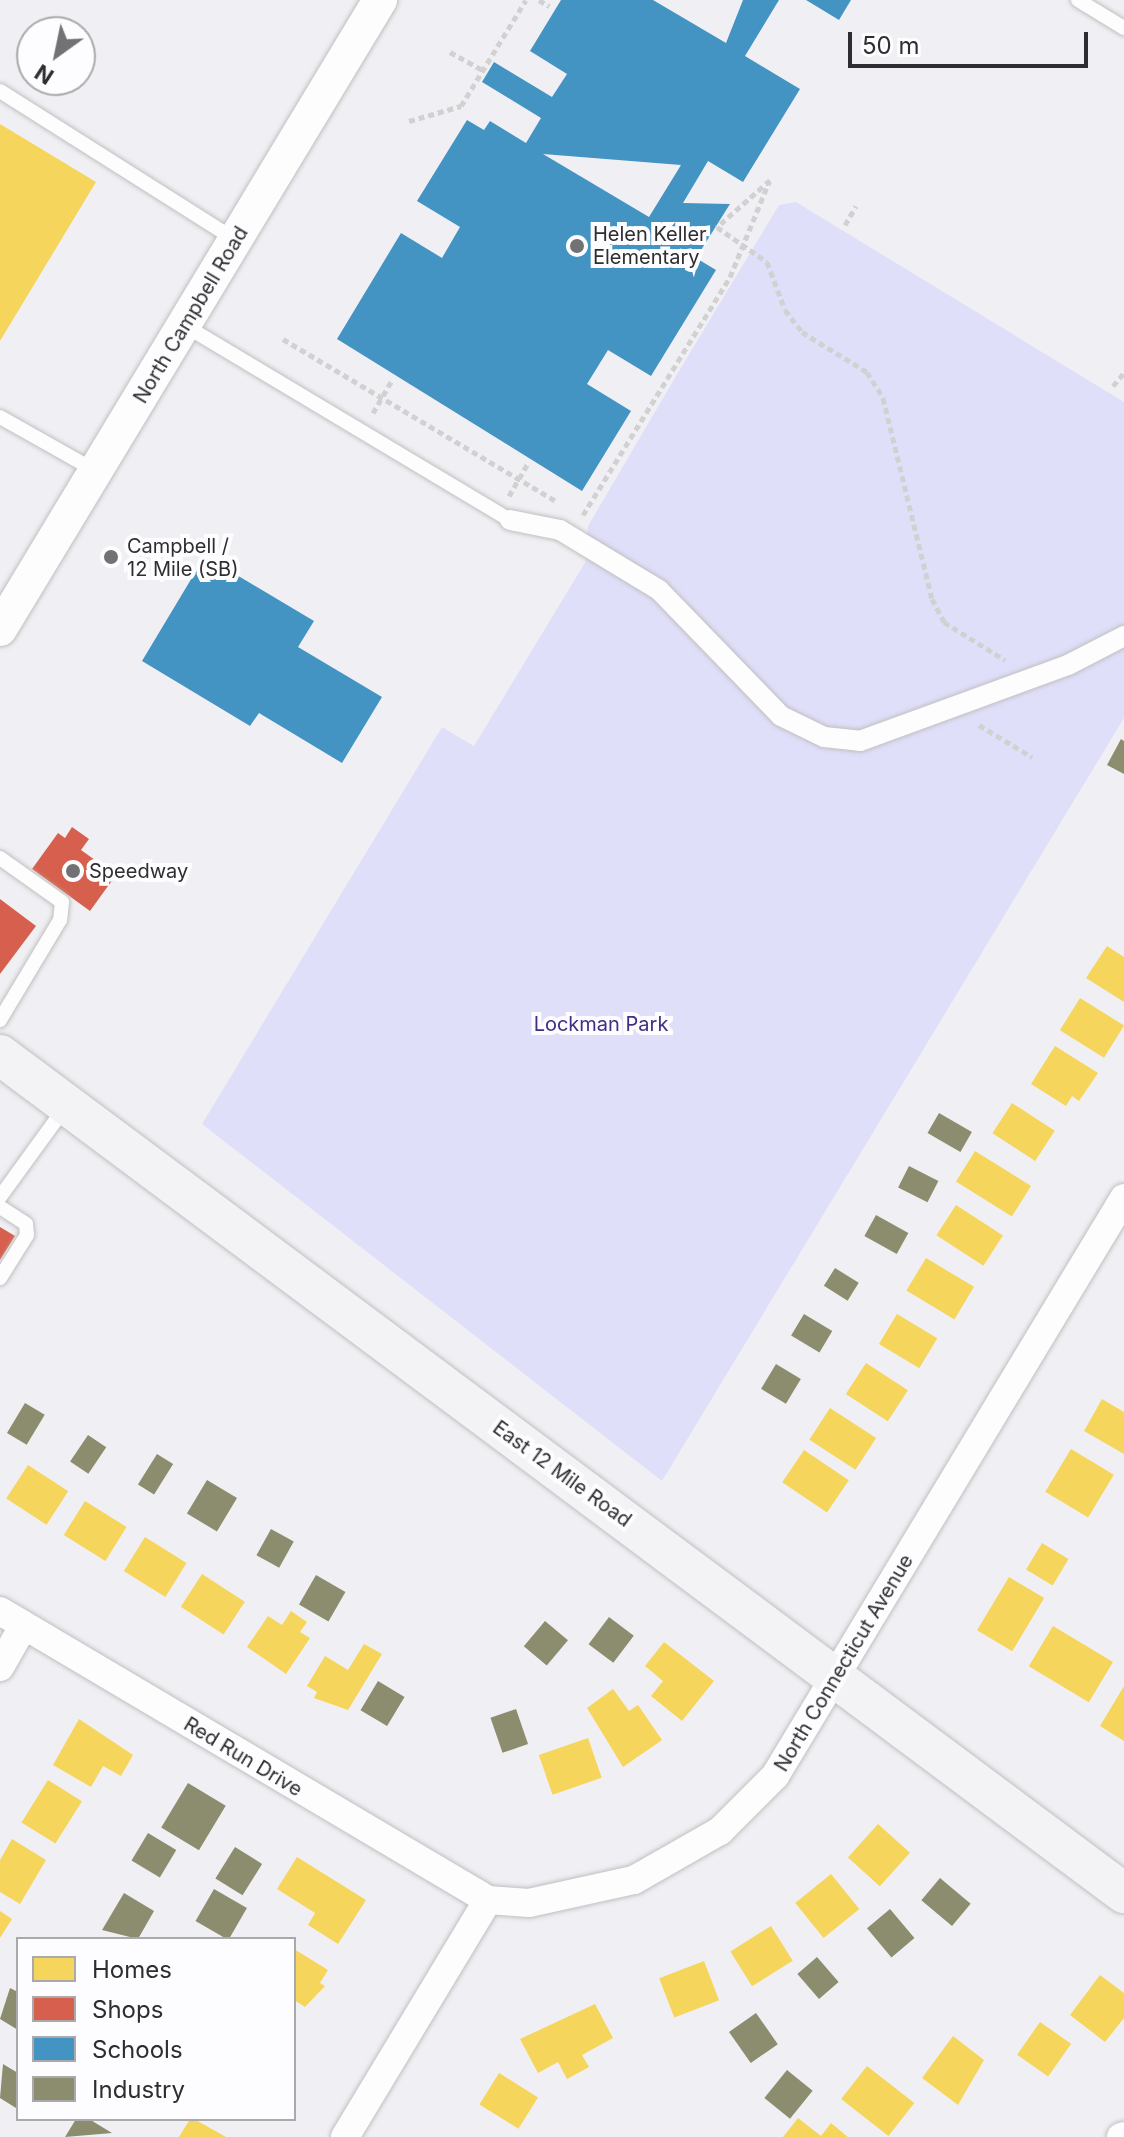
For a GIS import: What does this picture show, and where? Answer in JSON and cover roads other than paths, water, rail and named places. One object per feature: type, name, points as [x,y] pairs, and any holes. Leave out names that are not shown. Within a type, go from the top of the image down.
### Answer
[{"type":"main road","name":"East 12 Mile Road","points":[[0,1055],[1124,1893]]},
{"type":"street","name":"North Campbell Road","points":[[6,607],[96,471],[380,0]]},
{"type":"street","points":[[504,516],[571,536],[659,590],[781,716],[824,737],[860,741],[1033,678],[1124,636]]},
{"type":"street","name":"North Connecticut Avenue","points":[[488,1900],[529,1903],[603,1891],[696,1847],[775,1776],[837,1681],[1124,1198]]},
{"type":"street","name":"Red Run Drive","points":[[0,1611],[488,1900]]},
{"type":"street","points":[[0,1667],[24,1625]]},
{"type":"street","points":[[345,2137],[488,1900]]},
{"type":"lane","points":[[1078,0],[1124,28]]},
{"type":"lane","points":[[0,91],[236,240]]},
{"type":"lane","points":[[184,325],[504,516]]},
{"type":"lane","points":[[2,422],[96,471]]},
{"type":"lane","points":[[0,858],[62,902],[60,920],[0,1020]]},
{"type":"lane","points":[[0,1197],[67,1104]]},
{"type":"lane","points":[[0,1207],[26,1224],[27,1235],[0,1278]]},
{"type":"place","name":"Helen Keller Elementary","points":[[577,246]]},
{"type":"place","name":"Campbell / 12 Mile (SB)","points":[[111,557]]},
{"type":"place","name":"Speedway","points":[[73,871]]},
{"type":"park label","name":"Lockman Park","points":[[601,1024]]}]
